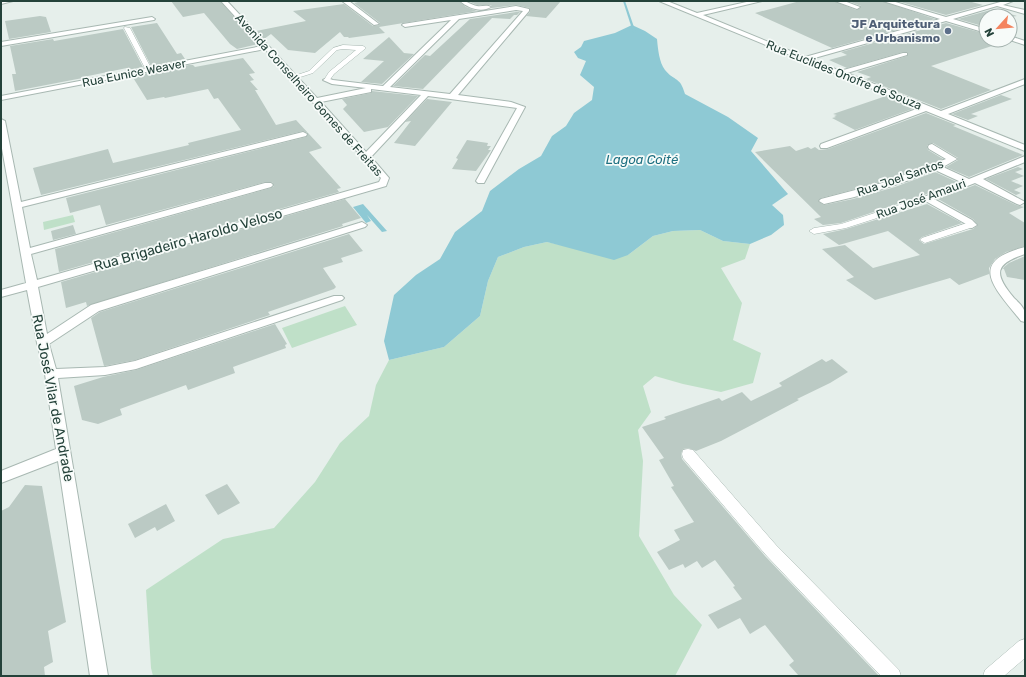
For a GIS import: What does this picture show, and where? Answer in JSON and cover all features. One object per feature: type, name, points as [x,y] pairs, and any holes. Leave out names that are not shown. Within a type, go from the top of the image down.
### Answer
[{"type":"street","points":[[1,2],[10,1]]},
{"type":"street","name":"Avenida Conselheiro Gomes de Freitas","points":[[224,1],[385,178],[383,184],[375,187]]},
{"type":"street","points":[[345,1],[376,24]]},
{"type":"street","points":[[463,1],[474,8],[522,2]]},
{"type":"street","name":"Rua Euclides Onofre de Souza","points":[[662,1],[1025,148]]},
{"type":"street","points":[[697,15],[759,1]]},
{"type":"street","points":[[838,1],[856,7]]},
{"type":"street","points":[[886,1],[978,29]]},
{"type":"street","points":[[804,59],[1010,1]]},
{"type":"street","points":[[998,5],[1025,12]]},
{"type":"street","points":[[405,25],[516,8],[527,10],[452,97]]},
{"type":"street","points":[[313,98],[380,89],[457,17]]},
{"type":"street","points":[[1,44],[152,19]]},
{"type":"street","name":"Rua Eunice Weaver","points":[[1,98],[267,47]]},
{"type":"street","points":[[840,73],[905,54]]},
{"type":"street","points":[[327,80],[354,86],[511,104],[521,107],[481,181]]},
{"type":"street","points":[[941,114],[1025,81]]},
{"type":"street","points":[[313,98],[354,86]]},
{"type":"street","points":[[366,157],[426,94]]},
{"type":"street","points":[[824,146],[926,108]]},
{"type":"street","name":"Rua José Vilar de Andrade","points":[[1,120],[6,178],[16,206],[26,252],[42,343],[51,374],[99,676]]},
{"type":"street","points":[[16,206],[303,134]]},
{"type":"street","name":"Rua Joel Santos","points":[[824,201],[886,186],[953,159],[932,147]]},
{"type":"street","name":"Rua José Amauri","points":[[927,199],[1025,159]]},
{"type":"street","points":[[936,167],[1020,202]]},
{"type":"street","points":[[26,252],[268,185]]},
{"type":"street","name":"Rua Brigadeiro Haroldo Veloso","points":[[1,294],[375,187]]},
{"type":"street","points":[[927,199],[972,224],[970,225]]},
{"type":"street","points":[[42,343],[95,308],[362,224]]},
{"type":"street","points":[[1025,250],[1000,260],[995,270],[995,275],[1000,287],[1025,318]]},
{"type":"street","points":[[51,374],[105,371],[136,365],[338,298]]},
{"type":"street","points":[[1,477],[64,452]]},
{"type":"lane","points":[[128,28],[149,70]]},
{"type":"lane","points":[[294,77],[307,74],[313,70],[335,49],[343,47],[363,48],[331,73],[327,80]]},
{"type":"lane","points":[[313,70],[331,73]]},
{"type":"lane","name":"Rua José Amauri","points":[[814,231],[843,226],[927,199]]},
{"type":"lane","points":[[924,240],[970,225]]},
{"type":"lane","points":[[688,454],[771,550],[893,676]]},
{"type":"lane","points":[[991,676],[1025,646]]},
{"type":"green space","points":[[73,215],[75,222],[44,230],[43,222]]},
{"type":"green space","points":[[700,230],[723,241],[750,244],[745,259],[721,268],[742,303],[733,340],[761,353],[753,383],[721,392],[655,376],[643,386],[651,412],[638,430],[643,461],[639,536],[674,595],[702,625],[675,676],[153,676],[151,668],[146,590],[223,539],[274,528],[315,482],[340,443],[369,416],[376,385],[389,360],[444,347],[480,316],[488,281],[498,257],[524,247],[547,242],[578,249],[628,255],[653,236],[673,231]]},
{"type":"green space","points":[[345,306],[357,325],[292,348],[282,328]]},
{"type":"water","name":"Lagoa Coité","points":[[632,25],[657,39],[659,55],[663,67],[681,84],[685,94],[728,117],[758,138],[751,151],[788,194],[772,205],[783,215],[784,225],[771,235],[750,244],[723,241],[700,230],[673,231],[653,236],[628,255],[614,260],[547,242],[524,247],[498,257],[488,281],[480,316],[444,347],[389,360],[384,341],[394,295],[416,275],[440,259],[455,232],[482,211],[490,191],[519,169],[541,156],[552,136],[566,126],[574,113],[592,100],[594,87],[580,75],[586,61],[578,58],[574,52],[581,47],[584,41],[615,33]]},
{"type":"water","points":[[363,204],[387,231],[382,232],[367,215],[371,221],[366,223],[353,207]]},
{"type":"building","points":[[171,1],[220,1],[258,44],[237,49],[230,44],[204,13],[183,17]]},
{"type":"building","points":[[362,1],[459,1],[466,7],[477,11],[379,27],[385,33],[349,38],[344,37],[340,32],[315,53],[288,50],[271,34],[264,39],[256,31],[306,21],[293,11],[344,4],[373,26],[380,25],[380,23],[354,3]]},
{"type":"building","points":[[468,1],[561,1],[546,18],[526,16],[530,12],[530,8],[516,5],[492,8],[490,5],[477,5]]},
{"type":"building","points":[[800,1],[834,1],[856,10],[861,6],[848,1],[882,1],[935,19],[832,48],[755,13]]},
{"type":"building","points":[[897,1],[968,1],[983,5],[946,15]]},
{"type":"building","points":[[520,12],[510,19],[492,18],[423,89],[393,86],[425,55],[430,56],[470,19]]},
{"type":"building","points":[[978,13],[978,25],[958,19]]},
{"type":"building","points":[[40,16],[46,17],[51,32],[9,39],[5,21]]},
{"type":"building","points":[[157,23],[177,54],[181,53],[185,59],[151,66],[131,27]]},
{"type":"building","points":[[946,23],[978,32],[978,48],[986,48],[931,66],[991,90],[941,109],[866,79],[871,77],[857,72],[907,56],[908,52],[903,52],[847,68],[829,60],[847,55],[841,52]]},
{"type":"building","points":[[123,29],[143,67],[128,70],[127,68],[15,91],[12,74],[16,74],[10,46],[53,39],[54,41]]},
{"type":"building","points":[[389,37],[404,53],[414,54],[382,84],[361,82],[384,61],[363,59]]},
{"type":"building","points":[[243,58],[255,73],[249,74],[254,80],[250,81],[258,90],[255,90],[276,125],[296,120],[322,148],[309,152],[341,188],[337,189],[339,192],[59,272],[55,249],[274,186],[272,182],[265,182],[106,225],[100,205],[70,213],[66,198],[306,137],[308,133],[303,131],[41,195],[33,168],[108,149],[113,163],[189,145],[188,143],[241,130],[218,98],[214,99],[208,89],[165,98],[147,100],[132,76],[189,65],[193,65],[195,67]]},
{"type":"building","points":[[372,91],[418,96],[388,127],[364,132],[343,109],[347,105],[342,99],[371,93]]},
{"type":"building","points":[[1001,95],[1012,99],[971,114],[978,116],[968,120],[952,114]]},
{"type":"building","points":[[886,96],[915,108],[855,130],[832,118],[836,117],[834,116],[837,115],[833,114]]},
{"type":"building","points":[[427,99],[452,102],[415,146],[394,143],[411,121],[405,122]]},
{"type":"building","points":[[926,113],[956,125],[953,126],[1023,155],[969,177],[946,167],[958,160],[958,158],[933,143],[929,144],[927,146],[928,150],[943,159],[886,181],[821,198],[818,201],[824,205],[853,199],[895,187],[935,172],[957,182],[924,195],[841,223],[823,225],[814,219],[821,217],[755,152],[790,146],[796,151],[808,147],[811,149],[815,147],[819,150],[828,149]]},
{"type":"building","points":[[467,140],[488,143],[487,146],[491,146],[488,150],[491,150],[476,171],[452,169],[458,159],[456,158]]},
{"type":"building","points":[[1018,167],[1023,169],[1015,172],[1024,176],[1011,181],[1023,186],[1014,190],[1021,193],[1016,195],[986,179]]},
{"type":"building","points":[[975,185],[1016,205],[1024,207],[1009,213],[1025,223],[1025,246],[1006,252],[995,259],[989,268],[989,274],[959,285],[950,278],[875,300],[846,280],[854,277],[822,249],[845,245],[873,268],[920,255],[888,231],[839,245],[823,234],[846,229],[927,204],[962,223],[922,237],[919,240],[924,244],[973,229],[978,225],[973,219],[938,199]]},
{"type":"building","points":[[345,199],[361,218],[342,224],[343,226],[87,306],[86,302],[66,308],[61,282]]},
{"type":"building","points":[[73,225],[76,234],[53,240],[51,231]]},
{"type":"building","points":[[349,234],[363,251],[341,258],[343,262],[323,268],[336,287],[334,289],[268,312],[270,315],[135,360],[104,366],[91,318],[100,312]]},
{"type":"building","points":[[1025,256],[1025,280],[1007,277],[1003,269],[1004,267],[1009,263]]},
{"type":"building","points":[[275,324],[287,344],[285,345],[286,348],[233,367],[235,373],[188,390],[186,385],[120,409],[122,415],[98,424],[82,420],[74,386],[103,377],[136,370]]},
{"type":"building","points":[[822,359],[826,362],[832,359],[848,372],[830,383],[797,399],[799,400],[721,441],[696,451],[688,448],[683,449],[681,454],[682,459],[765,556],[879,676],[799,676],[789,665],[794,661],[765,625],[750,634],[740,618],[718,629],[708,615],[742,599],[733,587],[735,586],[715,560],[702,568],[697,561],[685,568],[683,564],[669,570],[657,552],[680,540],[674,530],[694,522],[671,487],[674,486],[659,460],[664,458],[642,427],[666,419],[664,417],[719,398],[722,401],[742,392],[751,401],[782,386],[779,383]]},
{"type":"building","points":[[227,484],[240,503],[218,515],[205,495]]},
{"type":"building","points":[[25,485],[42,486],[66,622],[48,631],[53,662],[44,667],[45,676],[1,676],[1,511],[9,507]]},
{"type":"building","points":[[166,504],[175,521],[157,531],[155,527],[135,538],[128,524]]},
{"type":"waterway","points":[[624,1],[635,32]]},
{"type":"place","name":"JF Arquitetura e Urbanismo","points":[[948,31]]}]
